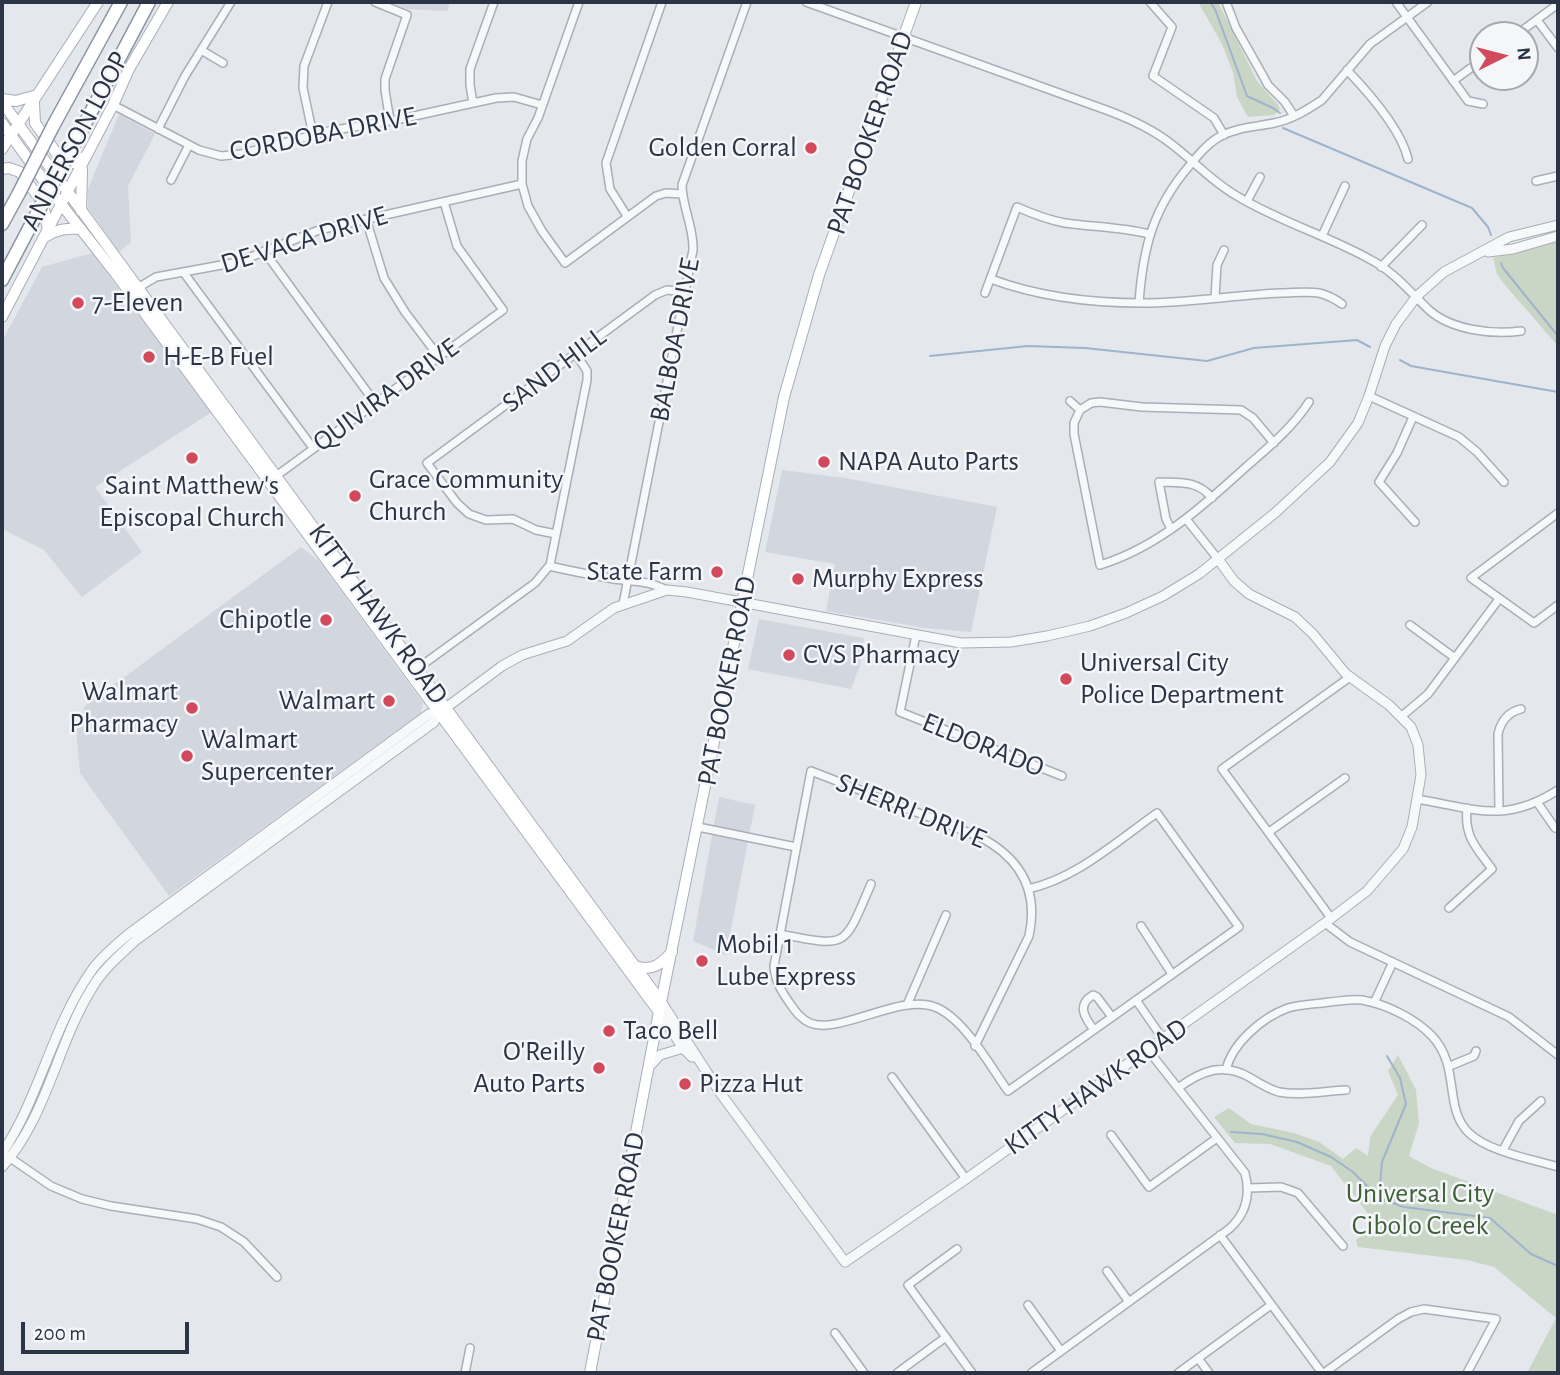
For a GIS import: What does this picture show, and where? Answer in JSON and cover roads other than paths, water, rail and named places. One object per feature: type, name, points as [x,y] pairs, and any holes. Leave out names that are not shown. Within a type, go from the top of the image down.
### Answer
[{"type":"highway","name":"ANDERSON LOOP","points":[[2,225],[121,2]]},
{"type":"highway","name":"ANDERSON LOOP","points":[[2,280],[150,2]]},
{"type":"main road","points":[[2,149],[98,2]]},
{"type":"main road","points":[[2,317],[113,105],[129,69],[168,2]]},
{"type":"main road","name":"PAT BOOKER ROAD","points":[[590,1373],[660,1007],[776,432],[820,275],[916,2]]},
{"type":"main road","points":[[2,101],[36,97]]},
{"type":"main road","points":[[36,97],[35,123],[60,158],[74,163],[87,153]]},
{"type":"main road","name":"KITTY HAWK ROAD","points":[[2,101],[68,191],[134,291],[660,1007]]},
{"type":"main road","name":"KITTY HAWK ROAD","points":[[2,123],[61,204],[134,291]]},
{"type":"main road","points":[[81,211],[82,164]]},
{"type":"main road","points":[[2,169],[9,168],[20,172],[43,203],[46,234]]},
{"type":"main road","points":[[46,234],[81,229]]},
{"type":"main road","name":"KITTY HAWK ROAD","points":[[595,918],[635,966],[660,1007]]},
{"type":"main road","points":[[635,966],[652,968],[661,964],[672,952]]},
{"type":"street","points":[[158,129],[231,2]]},
{"type":"street","points":[[313,135],[303,77],[304,66],[328,2]]},
{"type":"street","points":[[375,2],[407,15],[386,79],[390,121]]},
{"type":"street","points":[[473,103],[470,69],[494,2]]},
{"type":"street","points":[[579,2],[523,153],[522,184],[533,218],[565,263],[656,196],[666,193],[682,194]]},
{"type":"street","points":[[628,216],[610,189],[606,163],[662,2]]},
{"type":"street","name":"BALBOA DRIVE","points":[[623,604],[693,243],[682,194],[684,178],[747,2]]},
{"type":"street","points":[[806,2],[1113,112],[1170,142],[1216,182],[1247,201],[1381,267],[1430,310],[1452,323],[1503,334],[1521,331]]},
{"type":"street","points":[[1150,2],[1172,27],[1153,76],[1214,118],[1224,135]]},
{"type":"street","points":[[1226,2],[1236,28],[1268,85],[1286,102],[1294,116]]},
{"type":"street","points":[[1396,2],[1468,101],[1483,104]]},
{"type":"street","points":[[1139,303],[1141,273],[1149,234],[1165,198],[1211,142],[1242,128],[1273,124],[1322,100],[1370,44],[1427,2]]},
{"type":"street","points":[[1558,4],[1537,20],[1558,48]]},
{"type":"street","points":[[201,50],[223,63]]},
{"type":"street","points":[[1453,81],[1469,69]]},
{"type":"street","points":[[1347,70],[1366,90],[1404,143],[1408,159]]},
{"type":"street","name":"CORDOBA DRIVE","points":[[113,105],[208,154],[235,155],[313,135],[508,97],[542,105]]},
{"type":"street","points":[[171,180],[189,145]]},
{"type":"street","points":[[1536,181],[1558,176]]},
{"type":"street","points":[[1247,201],[1260,177]]},
{"type":"street","name":"DE VACA DRIVE","points":[[134,291],[156,277],[228,265],[319,230],[522,184]]},
{"type":"street","points":[[1322,236],[1345,186]]},
{"type":"street","name":"QUIVIRA DRIVE","points":[[273,479],[503,310],[457,246],[444,202]]},
{"type":"street","points":[[985,293],[1017,207],[1065,223],[1149,234]]},
{"type":"street","points":[[366,219],[384,278],[405,312],[439,357]]},
{"type":"street","points":[[1381,267],[1422,225]]},
{"type":"street","points":[[549,566],[654,583],[667,590],[961,643],[1046,636],[1090,626],[1163,596],[1199,574],[1275,513],[1330,462],[1357,423],[1385,346],[1396,324],[1417,296],[1444,272],[1509,237],[1558,225]]},
{"type":"street","points":[[1482,252],[1513,249],[1558,236]]},
{"type":"street","points":[[1215,298],[1217,265],[1224,250]]},
{"type":"street","points":[[264,251],[376,404]]},
{"type":"street","points":[[184,272],[313,448]]},
{"type":"street","points":[[991,279],[1025,291],[1062,298],[1139,303],[1316,292],[1342,304]]},
{"type":"street","name":"SAND HILL","points":[[556,534],[536,530],[513,519],[486,520],[469,513],[457,503],[427,463],[655,295],[667,290],[685,292]]},
{"type":"street","points":[[414,671],[535,583],[549,566],[587,380],[587,371],[576,354]]},
{"type":"street","points":[[1369,396],[1459,437],[1472,447],[1504,482]]},
{"type":"street","points":[[1070,401],[1080,410]]},
{"type":"street","points":[[1274,443],[1253,418],[1241,410],[1166,408],[1100,402],[1091,403],[1080,410],[1074,424],[1074,434],[1100,565],[1132,553],[1186,519],[1212,498],[1290,429],[1309,402]]},
{"type":"street","points":[[493,416],[499,424]]},
{"type":"street","points":[[1413,417],[1397,453],[1379,482],[1415,522]]},
{"type":"street","points":[[1171,529],[1166,519],[1159,482],[1195,484],[1205,489],[1212,498]]},
{"type":"street","points":[[1558,513],[1471,578],[1534,623],[1558,605]]},
{"type":"street","points":[[1186,519],[1234,581],[1249,594],[1295,617],[1350,677],[1402,716],[1428,694],[1499,599]]},
{"type":"street","points":[[2,1167],[5,1155],[51,1065],[77,1006],[101,974],[143,929],[318,800],[435,722],[443,710],[502,666],[522,655],[567,641],[623,604],[667,590]]},
{"type":"street","points":[[1410,625],[1455,658]]},
{"type":"street","name":"ELDORADO","points":[[916,635],[900,712],[1062,776]]},
{"type":"street","points":[[1350,677],[1222,769],[1269,832],[1328,920],[1350,942],[1509,1017],[1557,1052]]},
{"type":"street","points":[[1499,811],[1497,734],[1507,715],[1521,709]]},
{"type":"street","name":"KITTY HAWK ROAD","points":[[660,1007],[845,1262],[1148,1050],[1367,891],[1403,849],[1412,827],[1418,799],[1420,755],[1415,735],[1402,716]]},
{"type":"street","name":"SHERRI DRIVE","points":[[796,847],[811,771],[980,837],[1009,856],[1019,869],[1028,889],[1032,919],[1027,944],[975,1046]]},
{"type":"street","points":[[1269,832],[1345,778]]},
{"type":"street","points":[[1418,799],[1499,811],[1517,810],[1558,790]]},
{"type":"street","points":[[1537,802],[1555,828]]},
{"type":"street","points":[[1449,908],[1492,869],[1469,838],[1467,807]]},
{"type":"street","points":[[698,827],[796,847],[774,966],[777,983],[800,1017],[808,1023],[823,1025],[920,1003],[944,1011],[960,1026],[1008,1091],[1239,927],[1157,813],[1072,873],[1049,884],[1028,889]]},
{"type":"street","points":[[779,934],[825,943],[837,941],[852,928],[871,884]]},
{"type":"street","points":[[907,1005],[946,915]]},
{"type":"street","points":[[1141,926],[1172,974]]},
{"type":"street","points":[[1374,1003],[1393,962]]},
{"type":"street","points":[[1094,1030],[1083,1016],[1082,1009],[1088,997],[1097,997],[1112,1017]]},
{"type":"street","points":[[1136,1000],[1163,1039]]},
{"type":"street","points":[[1226,1070],[1239,1043],[1284,1010],[1351,1000],[1374,1003],[1418,1024],[1434,1038],[1450,1066],[1455,1108],[1461,1122],[1475,1138],[1558,1167]]},
{"type":"street","name":"KITTY HAWK ROAD","points":[[660,1007],[683,1048],[699,1063]]},
{"type":"street","points":[[649,1067],[660,1055],[683,1048]]},
{"type":"street","points":[[1031,1373],[1043,1370],[1061,1351],[1220,1236],[1236,1223],[1246,1206],[1248,1188],[1245,1173],[1148,1050]]},
{"type":"street","points":[[1450,1066],[1474,1056],[1476,1051]]},
{"type":"street","points":[[1178,1088],[1203,1072],[1226,1070],[1248,1076],[1273,1090],[1287,1093],[1346,1090]]},
{"type":"street","points":[[892,1077],[966,1179]]},
{"type":"street","points":[[1503,1150],[1519,1121],[1541,1101]]},
{"type":"street","points":[[1111,1135],[1149,1187],[1217,1138]]},
{"type":"street","points":[[5,1155],[51,1186],[82,1199],[197,1219],[221,1227],[244,1242],[277,1277]]},
{"type":"street","points":[[1248,1188],[1281,1187],[1298,1193],[1343,1246]]},
{"type":"street","points":[[1220,1236],[1323,1373],[1398,1319],[1424,1309],[1496,1319],[1467,1373]]},
{"type":"street","points":[[957,1250],[908,1284],[972,1373]]},
{"type":"street","points":[[1107,1271],[1129,1302]]},
{"type":"street","points":[[1028,1305],[1061,1351]]},
{"type":"street","points":[[1178,1373],[1271,1305]]},
{"type":"street","points":[[835,1333],[864,1373]]},
{"type":"street","points":[[897,1373],[946,1337]]},
{"type":"street","points":[[465,1373],[470,1348]]},
{"type":"street","points":[[1198,1358],[1209,1373]]},
{"type":"waterway","points":[[1210,2],[1247,96],[1280,113]]},
{"type":"waterway","points":[[1283,128],[1472,208],[1488,227],[1491,235]]},
{"type":"waterway","points":[[1501,263],[1558,336]]},
{"type":"waterway","points":[[930,356],[1028,346],[1085,348],[1207,361],[1254,348],[1357,340],[1370,347]]},
{"type":"waterway","points":[[1400,360],[1411,366],[1558,392]]},
{"type":"waterway","points":[[1379,1197],[1382,1162],[1406,1104],[1400,1078],[1387,1056]]},
{"type":"waterway","points":[[1231,1132],[1262,1134],[1297,1142],[1331,1157],[1353,1172],[1379,1198],[1404,1207],[1490,1218],[1531,1254],[1558,1266]]},
{"type":"place","name":"Golden Corral","points":[[811,148]]},
{"type":"place","name":"7-Eleven","points":[[78,303]]},
{"type":"place","name":"H-E-B Fuel","points":[[149,357]]},
{"type":"place","name":"Saint Matthew's Episcopal Church","points":[[192,458]]},
{"type":"place","name":"NAPA Auto Parts","points":[[824,462]]},
{"type":"place","name":"Grace Community Church","points":[[355,496]]},
{"type":"place","name":"State Farm","points":[[717,572]]},
{"type":"place","name":"Murphy Express","points":[[798,579]]},
{"type":"place","name":"Chipotle","points":[[326,620]]},
{"type":"place","name":"CVS Pharmacy","points":[[789,655]]},
{"type":"place","name":"Universal City Police Department","points":[[1066,679]]},
{"type":"place","name":"Walmart","points":[[389,701]]},
{"type":"place","name":"Walmart Pharmacy","points":[[192,708]]},
{"type":"place","name":"Walmart Supercenter","points":[[187,756]]},
{"type":"place","name":"Mobil 1 Lube Express","points":[[702,961]]},
{"type":"place","name":"Taco Bell","points":[[609,1031]]},
{"type":"place","name":"O'Reilly Auto Parts","points":[[599,1068]]},
{"type":"place","name":"Pizza Hut","points":[[685,1084]]},
{"type":"park label","name":"Universal City Cibolo Creek","points":[[1420,1210]]}]
